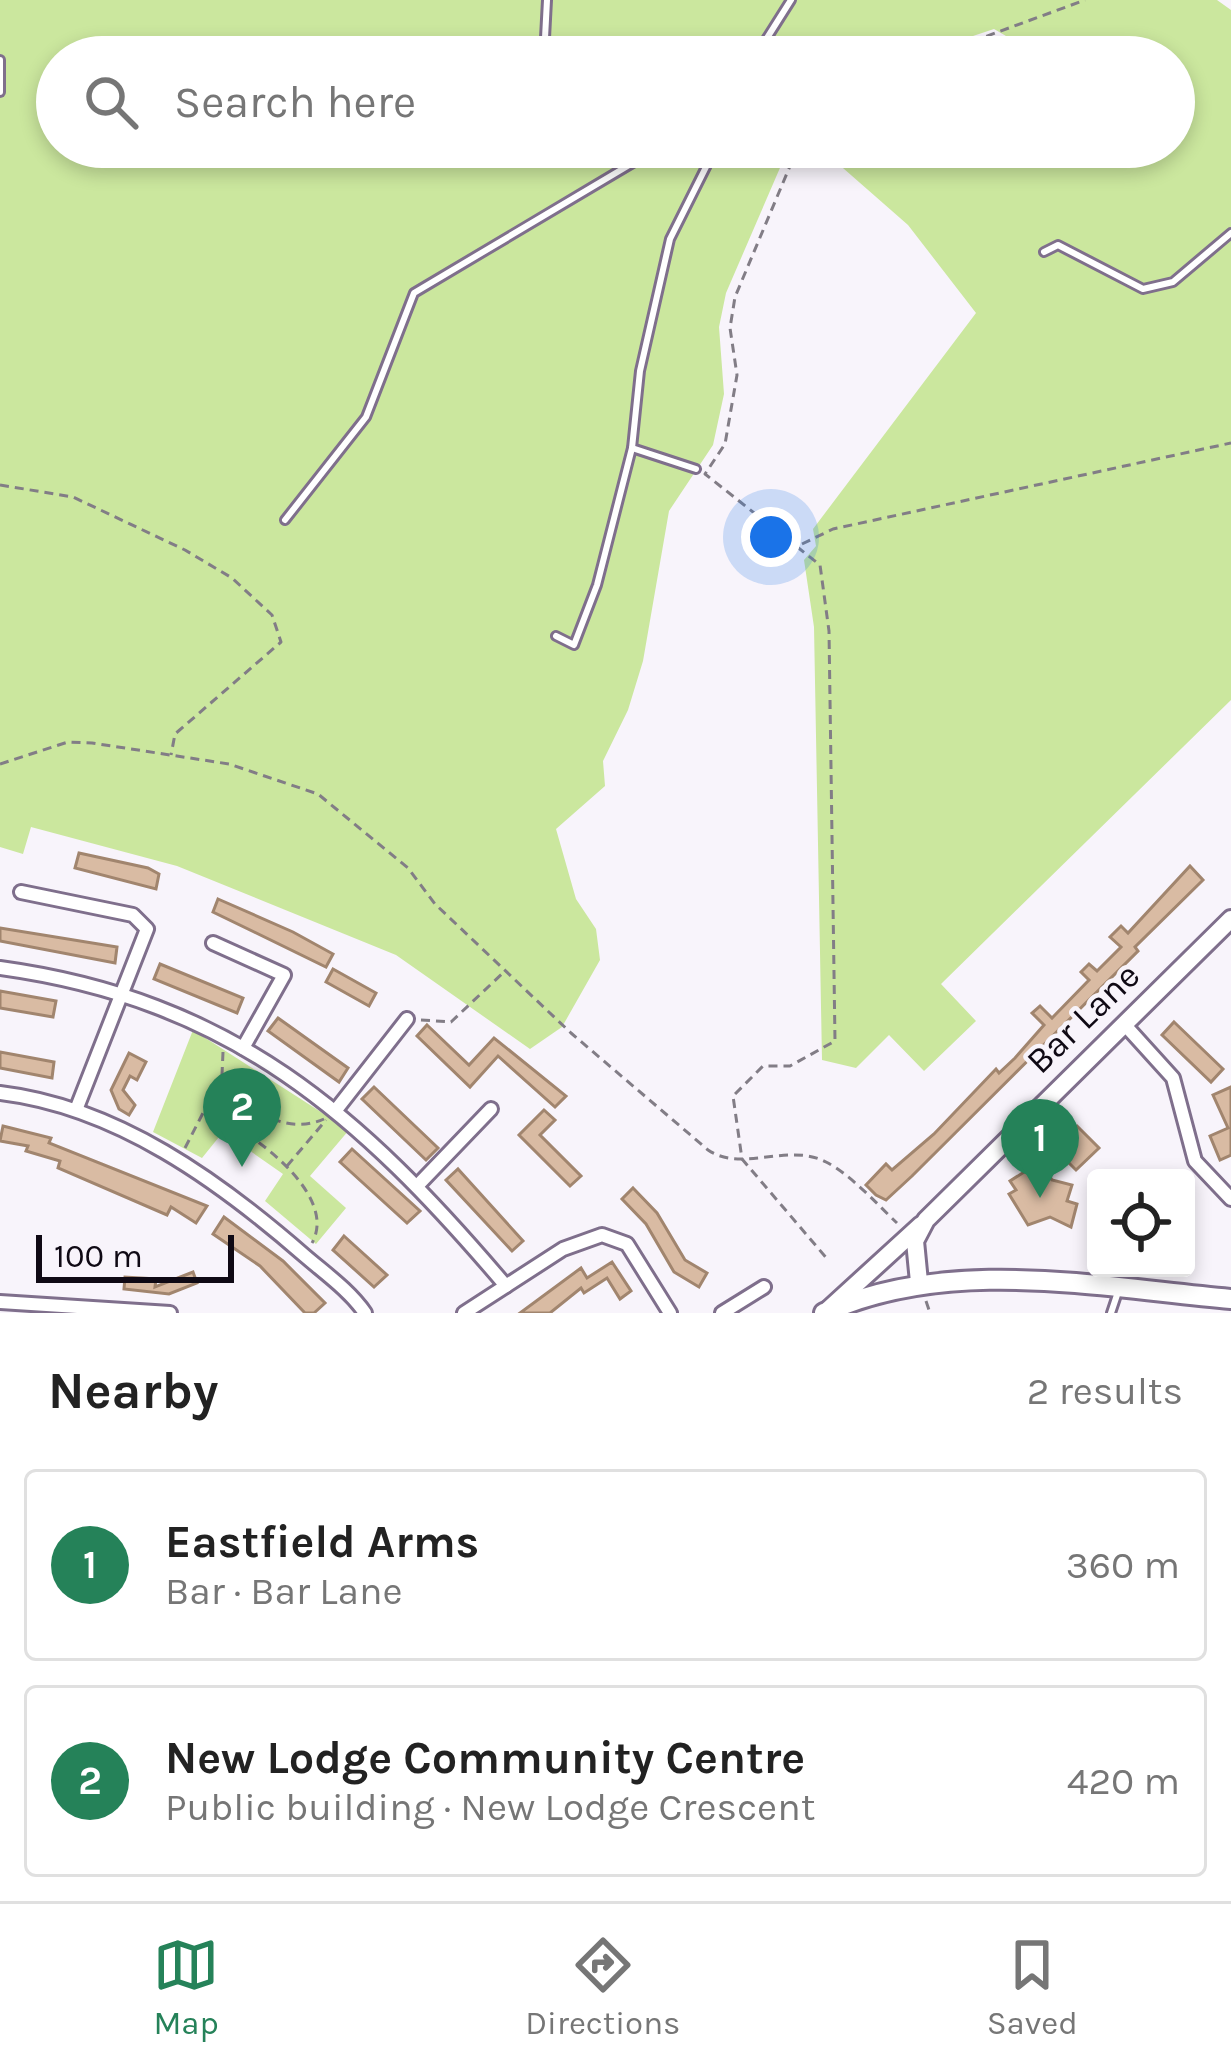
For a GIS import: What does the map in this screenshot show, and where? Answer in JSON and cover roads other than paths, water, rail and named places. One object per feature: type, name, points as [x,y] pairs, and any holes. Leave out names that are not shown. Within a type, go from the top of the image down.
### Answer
[{"type":"main road","name":"Bar Lane","points":[[831,1312],[1231,919]]},
{"type":"main road","points":[[919,1282],[915,1241],[926,1220]]},
{"type":"main road","points":[[831,1312],[919,1282],[1119,1289],[1231,1299]]},
{"type":"street","points":[[21,892],[133,915],[147,928],[76,1109]]},
{"type":"street","points":[[213,943],[284,975],[243,1048]]},
{"type":"street","points":[[0,968],[122,993],[180,1014],[243,1048],[336,1110],[419,1184],[506,1286]]},
{"type":"street","points":[[336,1110],[406,1019]]},
{"type":"street","points":[[1125,1025],[1173,1078],[1196,1161],[1231,1199]]},
{"type":"street","points":[[0,1093],[76,1109],[224,1189],[365,1313]]},
{"type":"street","points":[[419,1184],[491,1109]]},
{"type":"street","points":[[464,1313],[563,1249],[602,1234],[627,1244],[670,1313]]},
{"type":"street","points":[[722,1313],[764,1287]]},
{"type":"street","points":[[0,1302],[170,1313]]},
{"type":"lane","points":[[545,36],[547,0]]},
{"type":"lane","points":[[768,36],[791,0]]},
{"type":"lane","points":[[0,60],[0,92]]},
{"type":"lane","points":[[285,520],[366,417],[414,293],[624,168]]},
{"type":"lane","points":[[556,636],[574,645],[596,585],[632,448],[640,371],[670,239],[706,168]]},
{"type":"lane","points":[[1043,252],[1058,245],[1143,289],[1173,282],[1231,233]]},
{"type":"lane","points":[[632,448],[696,469]]},
{"type":"lane","points":[[1112,1313],[1119,1289]]},
{"type":"place","name":"New Lodge Community Centre","points":[[242,1167]]},
{"type":"place","name":"Eastfield Arms","points":[[1040,1198]]}]
